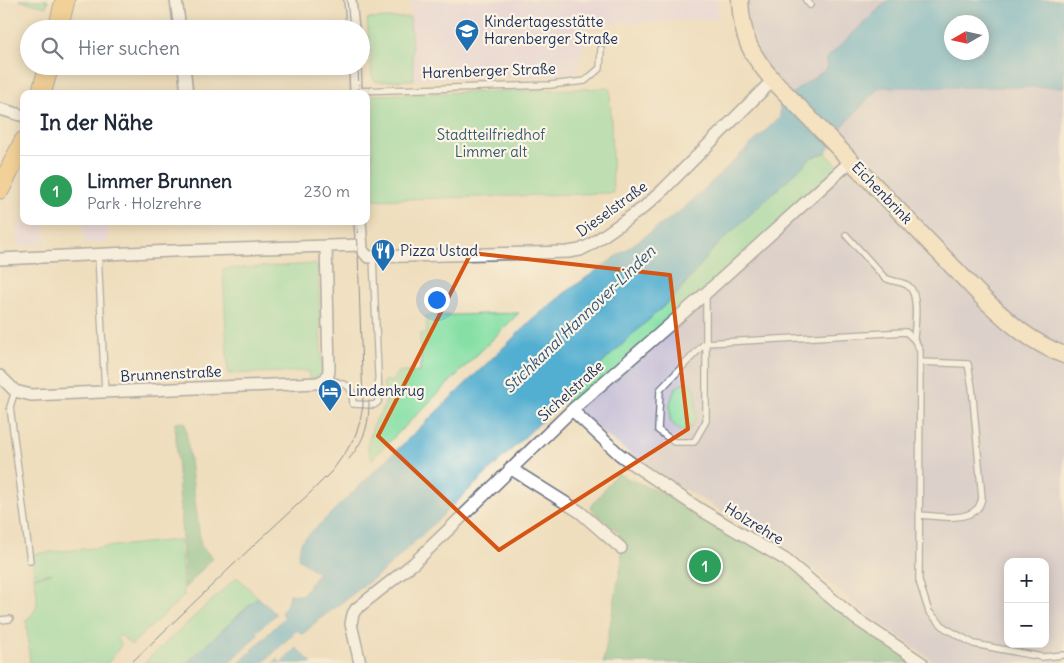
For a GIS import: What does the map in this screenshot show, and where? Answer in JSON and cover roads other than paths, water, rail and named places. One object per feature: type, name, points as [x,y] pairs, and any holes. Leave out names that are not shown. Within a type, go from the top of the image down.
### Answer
[{"type":"main road","points":[[60,20],[65,0]]},
{"type":"main road","name":"Eichenbrink","points":[[740,0],[744,30],[752,53],[773,80],[1005,319],[1029,338],[1064,356]]},
{"type":"main road","points":[[42,90],[46,75]]},
{"type":"main road","points":[[0,189],[20,149]]},
{"type":"street","points":[[176,0],[179,20]]},
{"type":"street","points":[[350,0],[352,20]]},
{"type":"street","points":[[185,75],[187,90]]},
{"type":"street","name":"Harenberger Straße","points":[[355,75],[356,90]]},
{"type":"street","name":"Dieselstraße","points":[[0,259],[326,246],[366,252],[568,252],[580,250],[643,208],[773,80]]},
{"type":"street","points":[[0,109],[20,115]]},
{"type":"street","name":"Sichelstraße","points":[[360,663],[351,624],[356,609],[414,563],[572,410],[706,293],[851,160]]},
{"type":"street","points":[[361,225],[366,252]]},
{"type":"street","points":[[326,246],[329,369],[327,378]]},
{"type":"street","points":[[0,376],[15,391]]},
{"type":"street","name":"Brunnenstraße","points":[[15,391],[31,395],[105,392],[317,383],[323,382],[327,378]]},
{"type":"street","name":"Holzrehre","points":[[572,410],[619,454],[634,465],[701,510],[786,560],[856,619],[922,663]]},
{"type":"street","points":[[510,468],[580,512],[620,548]]},
{"type":"lane","name":"Harenberger Straße","points":[[370,91],[550,85],[585,81],[600,68],[601,49]]},
{"type":"lane","points":[[846,235],[884,277],[911,287],[916,312],[914,338]]},
{"type":"lane","points":[[327,378],[348,386],[352,392],[353,404],[374,405],[378,402],[380,397],[366,252]]},
{"type":"lane","points":[[98,255],[105,392]]},
{"type":"lane","points":[[706,293],[705,343],[706,421],[694,442],[674,442],[658,430],[660,390],[705,343],[906,332],[914,338],[920,351],[919,581],[929,612],[945,628],[974,644],[1049,660],[1064,655]]},
{"type":"lane","points":[[919,515],[960,517],[977,510],[982,498],[972,387],[968,364],[920,362]]},
{"type":"lane","points":[[15,391],[10,407],[30,561]]},
{"type":"lane","points":[[0,620],[10,619]]},
{"type":"water","name":"Stichkanal Hannover-Linden","points":[[888,0],[1064,0],[1064,87],[879,87],[839,130],[826,153],[812,157],[715,247],[676,295],[386,569],[316,622],[302,635],[297,630],[263,663],[239,663],[285,617],[281,613],[287,604],[289,594],[302,595],[318,573],[298,558],[301,542],[532,320],[565,293],[683,209],[780,117],[780,104],[828,66],[825,60]]},
{"type":"water","points":[[258,597],[276,614],[256,632],[259,634],[229,663],[187,663]]},
{"type":"water","points":[[296,648],[312,663],[280,663]]},
{"type":"tram line","points":[[347,0],[349,20]]},
{"type":"tram line","points":[[358,75],[359,90]]},
{"type":"tram line","points":[[131,663],[332,471],[355,436],[363,405],[357,225]]},
{"type":"tram line","points":[[349,459],[365,433],[369,402]]},
{"type":"place","name":"Kindertagesstätte Harenberger Straße","points":[[467,52]]},
{"type":"place","name":"Pizza Ustad","points":[[383,272]]},
{"type":"place","name":"Lindenkrug","points":[[330,412]]},
{"type":"place","name":"Limmer Brunnen","points":[[705,566]]},
{"type":"park label","name":"Stadtteilfriedhof Limmer alt","points":[[491,144]]}]
